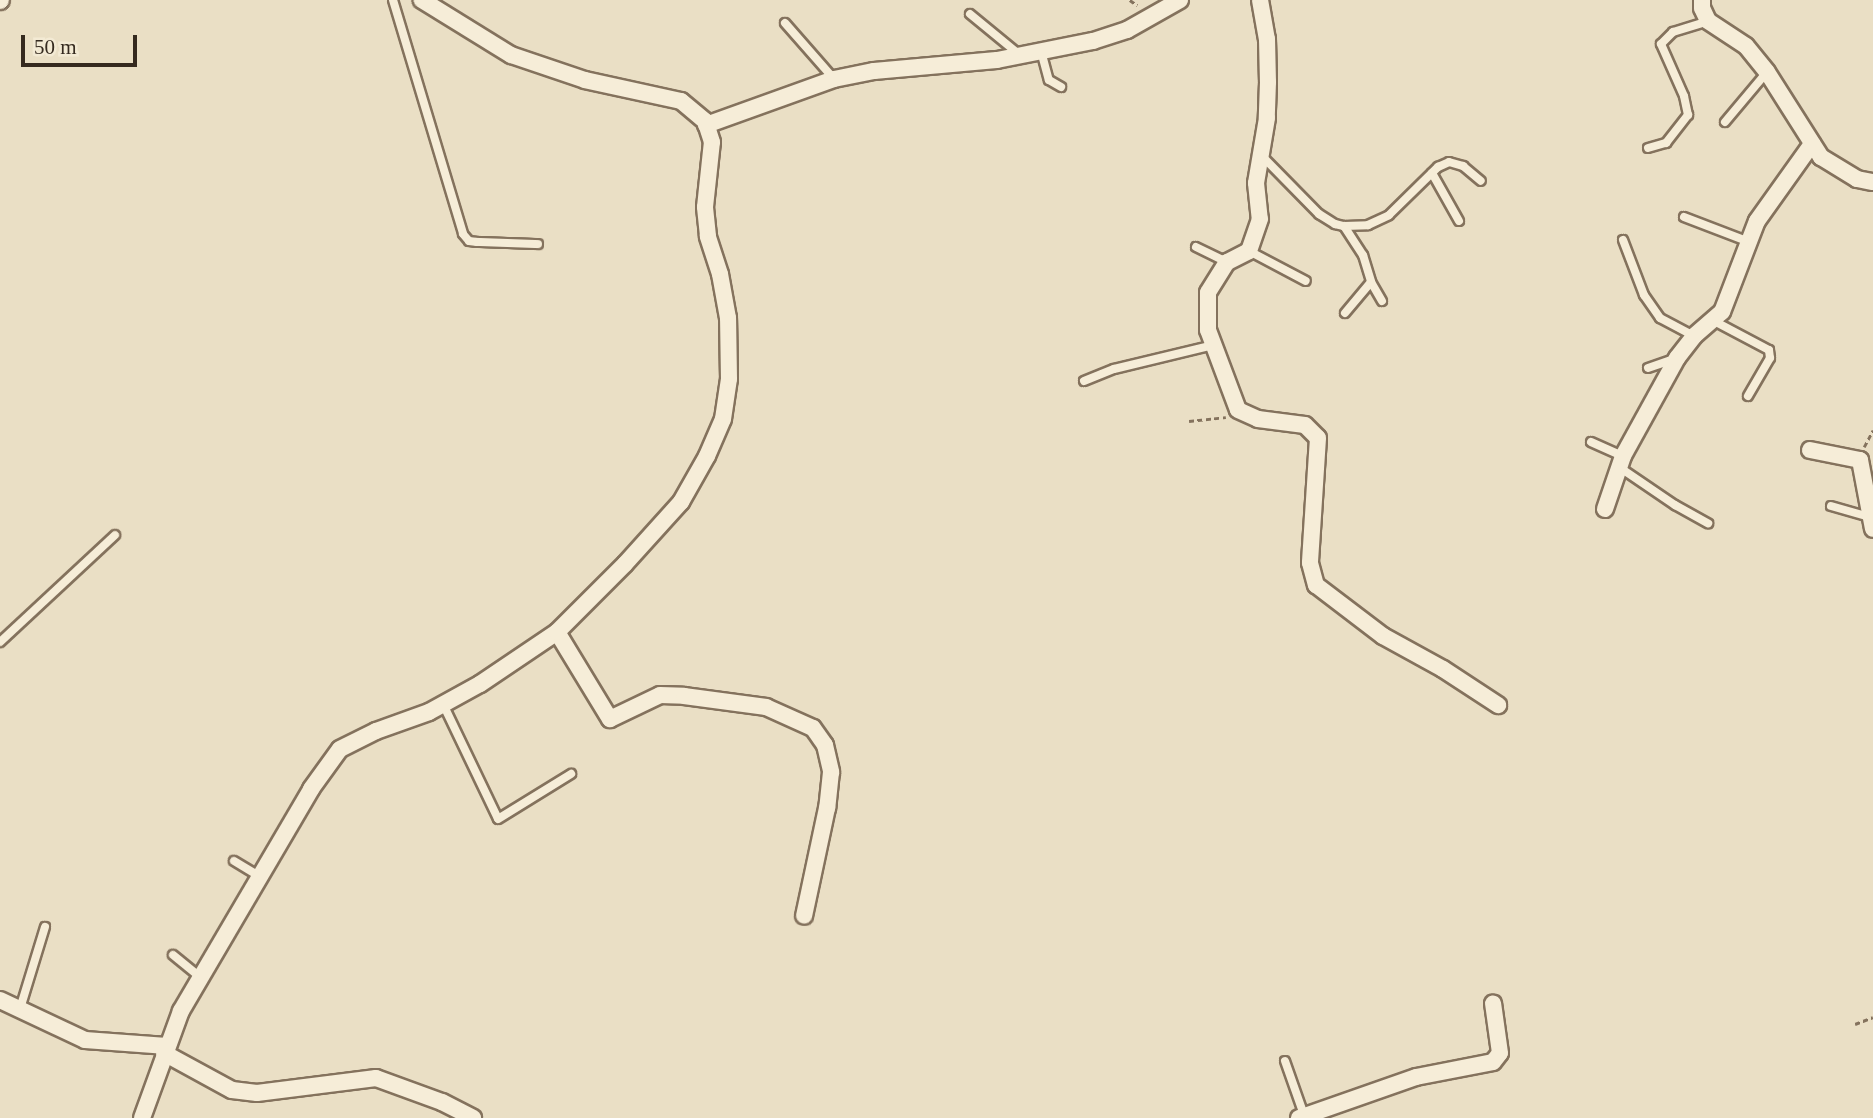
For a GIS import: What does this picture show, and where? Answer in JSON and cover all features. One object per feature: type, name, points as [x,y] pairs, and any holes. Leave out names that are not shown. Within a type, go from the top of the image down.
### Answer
[{"type":"street","points":[[142,1118],[165,1049],[200,977],[245,906],[259,876],[311,789],[340,749],[443,704],[480,684],[557,632],[625,564],[681,502],[723,419],[729,379],[728,318],[720,274],[708,236],[705,207],[712,142],[706,125],[681,101],[609,86],[511,55],[422,0]]},
{"type":"street","points":[[706,125],[834,79],[874,71],[1020,55],[1127,30],[1180,0]]},
{"type":"street","points":[[1260,0],[1267,38],[1268,82],[1267,118],[1256,183],[1260,219],[1249,251],[1227,262],[1208,293],[1208,330],[1238,410],[1258,419],[1305,425],[1318,438],[1310,563],[1316,584],[1383,636],[1443,669],[1498,705]]},
{"type":"street","points":[[1702,0],[1707,21],[1746,46],[1767,72],[1821,157],[1857,179],[1873,182]]},
{"type":"street","points":[[1605,509],[1621,461],[1676,358],[1694,336],[1714,321],[1729,297],[1757,221],[1812,144]]},
{"type":"street","points":[[1810,450],[1860,460],[1871,523]]},
{"type":"street","points":[[557,632],[610,719],[660,695],[684,696],[766,707],[813,728],[825,745],[831,772],[827,808],[804,916]]},
{"type":"street","points":[[0,1000],[19,1012],[85,1040],[165,1049],[232,1090],[257,1093],[376,1079],[442,1101],[473,1118]]},
{"type":"street","points":[[1302,1117],[1416,1077],[1493,1062],[1500,1052],[1493,1003]]},
{"type":"lane","points":[[393,0],[463,234],[469,241],[538,244]]},
{"type":"lane","points":[[970,14],[1020,55]]},
{"type":"lane","points":[[1648,148],[1666,143],[1688,115],[1684,96],[1661,44],[1673,32],[1707,21]]},
{"type":"lane","points":[[785,23],[834,79]]},
{"type":"lane","points":[[1041,51],[1049,80],[1062,87]]},
{"type":"lane","points":[[1725,122],[1767,72]]},
{"type":"lane","points":[[1261,155],[1319,214],[1335,225],[1368,225],[1389,215],[1432,173],[1449,162],[1462,166],[1481,181]]},
{"type":"lane","points":[[1432,173],[1459,221]]},
{"type":"lane","points":[[1684,217],[1749,242]]},
{"type":"lane","points":[[1344,226],[1363,255],[1371,282],[1382,301]]},
{"type":"lane","points":[[1623,240],[1644,295],[1660,318],[1694,336]]},
{"type":"lane","points":[[1196,247],[1227,262]]},
{"type":"lane","points":[[1249,251],[1306,281]]},
{"type":"lane","points":[[1345,313],[1371,282]]},
{"type":"lane","points":[[1714,321],[1769,351],[1770,358],[1748,396]]},
{"type":"lane","points":[[1084,381],[1114,369],[1214,345]]},
{"type":"lane","points":[[1648,368],[1676,358]]},
{"type":"lane","points":[[1591,442],[1621,461],[1675,505],[1708,523]]},
{"type":"lane","points":[[1831,506],[1871,523]]},
{"type":"lane","points":[[0,642],[115,535]]},
{"type":"lane","points":[[443,704],[498,819],[570,774]]},
{"type":"lane","points":[[234,861],[259,876]]},
{"type":"lane","points":[[19,1012],[45,927]]},
{"type":"lane","points":[[173,955],[200,977]]},
{"type":"lane","points":[[1285,1061],[1302,1117]]},
{"type":"path","points":[[1189,421],[1226,417],[1238,410]]},
{"type":"path","points":[[1860,460],[1868,435],[1873,430]]},
{"type":"path","points":[[1855,1024],[1873,1017]]}]
